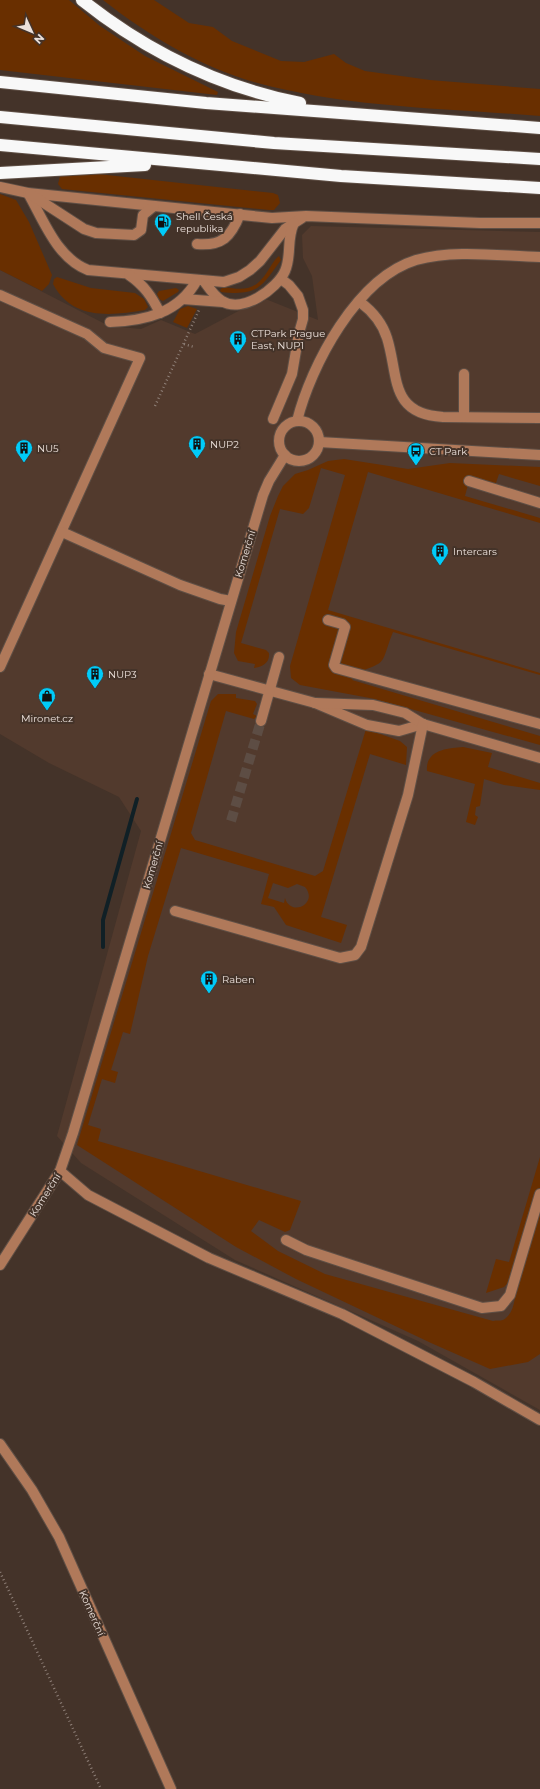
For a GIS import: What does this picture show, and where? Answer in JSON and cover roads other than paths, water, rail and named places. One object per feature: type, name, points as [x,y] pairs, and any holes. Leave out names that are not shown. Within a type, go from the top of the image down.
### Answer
[{"type":"highway","points":[[82,0],[103,17],[147,46],[194,70],[270,97],[346,113]]},
{"type":"highway","points":[[0,82],[206,103],[540,128]]},
{"type":"highway","points":[[0,117],[274,143],[540,159]]},
{"type":"highway","points":[[0,145],[340,176],[540,188]]},
{"type":"highway","points":[[0,173],[183,162]]},
{"type":"street","points":[[0,187],[28,193],[272,218],[306,216],[480,223],[540,223]]},
{"type":"street","points":[[28,193],[68,220],[84,229],[96,233],[134,235],[142,230],[144,215],[154,206]]},
{"type":"street","points":[[28,193],[59,248],[70,260],[88,270],[127,274],[224,282],[239,277],[250,270],[260,261],[285,229],[294,222],[306,216]]},
{"type":"street","points":[[197,244],[206,245],[223,241],[235,227],[240,214]]},
{"type":"street","points":[[183,299],[233,304],[250,302],[267,294],[281,279],[289,260],[289,233],[294,222]]},
{"type":"street","points":[[297,421],[309,380],[337,330],[360,302],[385,276],[401,266],[416,260],[436,256],[461,255],[540,257]]},
{"type":"street","points":[[127,274],[140,282],[151,295],[160,313]]},
{"type":"street","points":[[273,419],[292,374],[303,319],[303,310],[298,296],[290,285],[281,279]]},
{"type":"street","points":[[110,322],[134,322],[160,313],[183,299],[200,280]]},
{"type":"street","points":[[200,280],[223,302]]},
{"type":"street","points":[[0,295],[86,334],[104,348],[140,358],[0,667]]},
{"type":"street","points":[[360,302],[371,310],[383,327],[387,337],[396,387],[409,406],[428,416],[540,418]]},
{"type":"street","points":[[464,374],[464,417]]},
{"type":"street","points":[[297,421],[303,421],[313,426],[317,431],[319,442],[318,448],[309,458],[296,461],[285,455],[279,444],[279,437],[285,426],[297,421]]},
{"type":"street","points":[[319,442],[540,455]]},
{"type":"street","name":"Komerční","points":[[0,1265],[60,1171],[73,1133],[263,495],[269,481],[285,455]]},
{"type":"street","points":[[469,481],[540,502]]},
{"type":"street","points":[[62,532],[180,585],[220,599],[231,601]]},
{"type":"street","points":[[328,620],[342,624],[345,627],[334,665],[336,668],[540,724]]},
{"type":"street","points":[[261,721],[279,657]]},
{"type":"street","points":[[209,674],[315,703],[367,724],[398,731],[423,724]]},
{"type":"street","points":[[315,703],[373,705],[405,713],[423,724],[540,758]]},
{"type":"street","points":[[175,911],[340,958],[354,955],[361,947],[408,795],[423,724]]},
{"type":"street","points":[[60,1171],[88,1195],[209,1258],[342,1314],[468,1379],[540,1420]]},
{"type":"street","points":[[286,1240],[306,1250],[482,1308],[501,1306],[510,1295],[540,1194]]},
{"type":"street","name":"Komerční","points":[[0,1444],[32,1490],[59,1537],[171,1789]]},
{"type":"waterway","points":[[103,947],[103,920],[137,799]]},
{"type":"tunnel","points":[[231,821],[261,721]]},
{"type":"place","name":"Shell Česká republika","points":[[163,237]]},
{"type":"place","name":"CTPark Prague East, NUP1","points":[[238,354]]},
{"type":"place","name":"NUP2","points":[[197,459]]},
{"type":"place","name":"NU5","points":[[24,463]]},
{"type":"place","name":"CT Park","points":[[416,466]]},
{"type":"place","name":"Intercars","points":[[440,566]]},
{"type":"place","name":"NUP3","points":[[95,689]]},
{"type":"place","name":"Mironet.cz","points":[[47,711]]},
{"type":"place","name":"Raben","points":[[209,994]]}]
